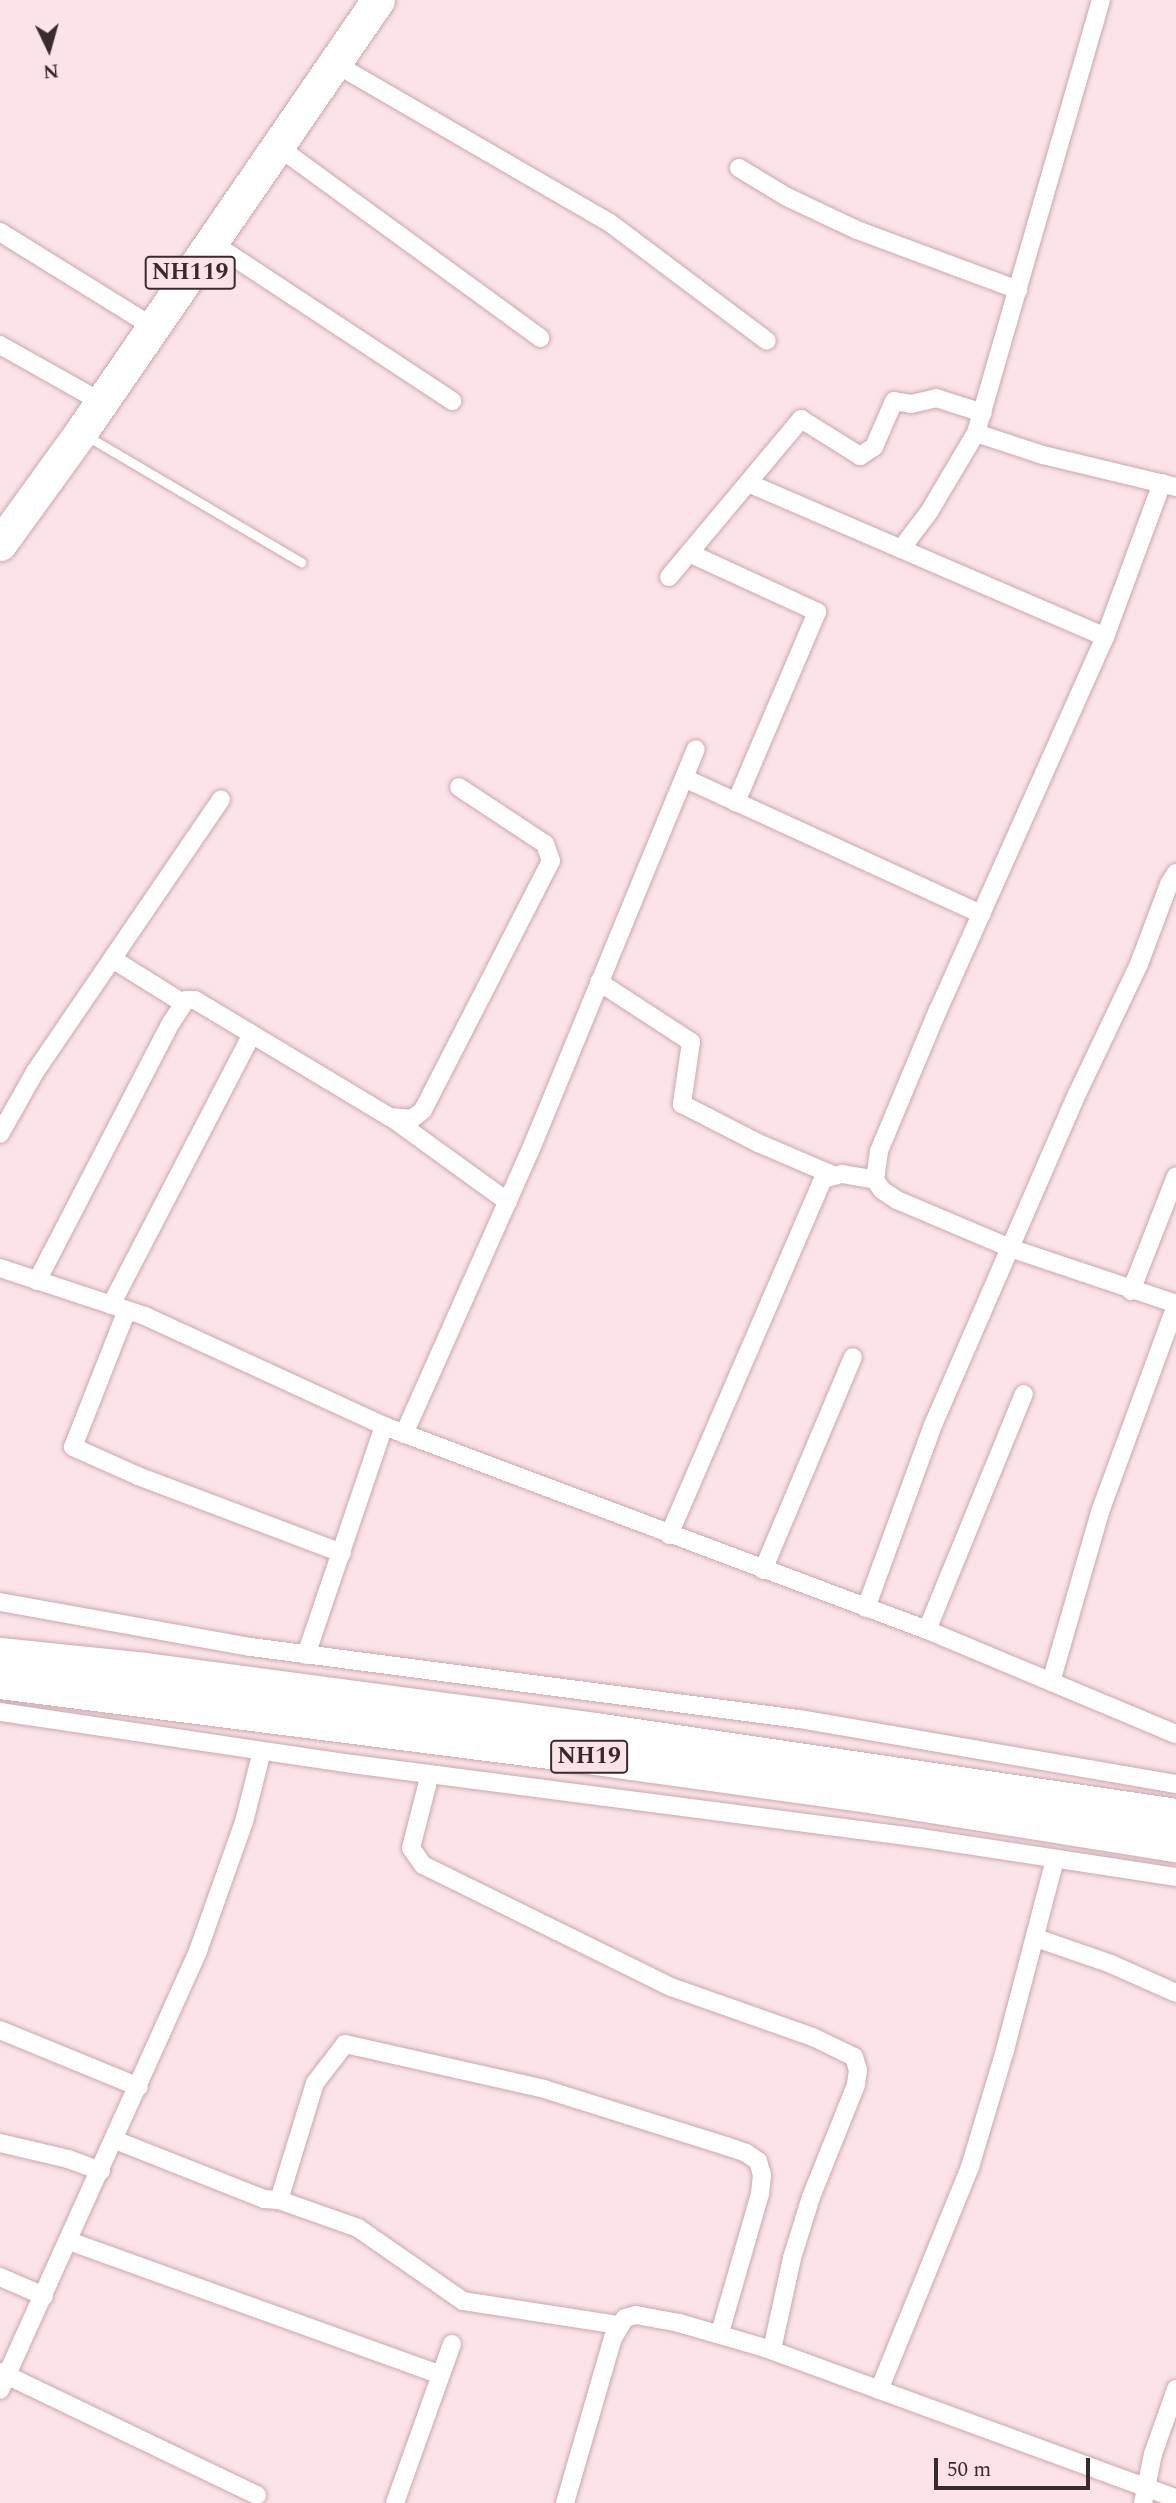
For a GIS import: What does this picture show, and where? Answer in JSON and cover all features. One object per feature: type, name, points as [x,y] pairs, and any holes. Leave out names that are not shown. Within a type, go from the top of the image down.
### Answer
[{"type":"highway","name":"NH119","points":[[0,544],[81,432],[377,0]]},
{"type":"highway","name":"NH19","points":[[0,1654],[145,1669],[595,1729],[1176,1815]]},
{"type":"highway","name":"NH19","points":[[0,1682],[656,1767],[1176,1845]]},
{"type":"street","points":[[901,549],[929,512],[976,433],[1101,0]]},
{"type":"street","points":[[334,63],[610,223],[767,341]]},
{"type":"street","points":[[277,146],[540,338]]},
{"type":"street","points":[[739,168],[787,197],[856,230],[1018,290]]},
{"type":"street","points":[[0,232],[153,327]]},
{"type":"street","points":[[211,242],[452,401]]},
{"type":"street","points":[[0,345],[101,402]]},
{"type":"street","points":[[669,577],[801,419],[860,456],[874,447],[894,401],[911,404],[936,398],[983,413]]},
{"type":"street","points":[[976,433],[1043,455],[1169,485],[879,1151],[875,1180],[882,1191],[897,1200],[1010,1248],[1176,1305],[1100,1512],[1051,1682]]},
{"type":"street","points":[[748,482],[1105,637]]},
{"type":"street","points":[[690,553],[817,612],[736,802]]},
{"type":"street","points":[[404,1434],[508,1202],[696,749]]},
{"type":"street","points":[[684,778],[981,914]]},
{"type":"street","points":[[390,1117],[412,1119],[419,1115],[430,1100],[551,861],[545,844],[458,787]]},
{"type":"street","points":[[0,1134],[35,1072],[114,960],[221,799]]},
{"type":"street","points":[[866,1608],[933,1425],[1078,1091],[1139,964],[1169,884],[1176,873]]},
{"type":"street","points":[[114,960],[183,1003],[195,1000],[390,1117],[508,1202]]},
{"type":"street","points":[[600,982],[691,1042],[682,1104],[758,1143],[833,1175],[875,1180]]},
{"type":"street","points":[[37,1281],[183,1003]]},
{"type":"street","points":[[251,1034],[119,1308],[73,1447],[138,1476],[342,1553]]},
{"type":"street","points":[[669,1535],[821,1182],[833,1175]]},
{"type":"street","points":[[1131,1291],[1176,1176]]},
{"type":"street","points":[[0,1268],[119,1308],[229,1352],[275,1377],[384,1426],[927,1630],[1176,1734]]},
{"type":"street","points":[[763,1570],[853,1357]]},
{"type":"street","points":[[927,1630],[1024,1394]]},
{"type":"street","points":[[306,1655],[384,1426]]},
{"type":"street","points":[[0,1602],[135,1628],[306,1655],[799,1719],[1176,1784]]},
{"type":"street","points":[[0,1712],[430,1774],[790,1820],[1176,1877]]},
{"type":"street","points":[[257,2494],[2,2379],[44,2296],[115,2140],[224,1883],[262,1751]]},
{"type":"street","points":[[430,1774],[411,1848],[423,1865],[671,1987],[813,2037],[854,2057],[858,2070],[856,2085],[811,2197],[792,2258],[772,2350]]},
{"type":"street","points":[[879,2390],[966,2178],[1036,1938],[1055,1859]]},
{"type":"street","points":[[1036,1938],[1111,1964],[1176,1993]]},
{"type":"street","points":[[0,2030],[138,2087]]},
{"type":"street","points":[[279,2200],[315,2083],[345,2043],[556,2092],[746,2153],[758,2161],[762,2175],[760,2194],[720,2333]]},
{"type":"street","points":[[115,2140],[264,2199],[279,2200],[358,2228],[463,2301],[618,2325]]},
{"type":"street","points":[[0,2143],[68,2159],[101,2171]]},
{"type":"street","points":[[69,2241],[441,2375]]},
{"type":"street","points":[[0,2277],[44,2296]]},
{"type":"street","points":[[565,2503],[618,2325],[625,2318],[636,2315],[720,2333],[772,2350],[1144,2494],[1176,2498]]},
{"type":"street","points":[[395,2503],[452,2344]]},
{"type":"street","points":[[1144,2494],[1156,2442],[1176,2389]]},
{"type":"lane","points":[[81,432],[301,562]]}]
